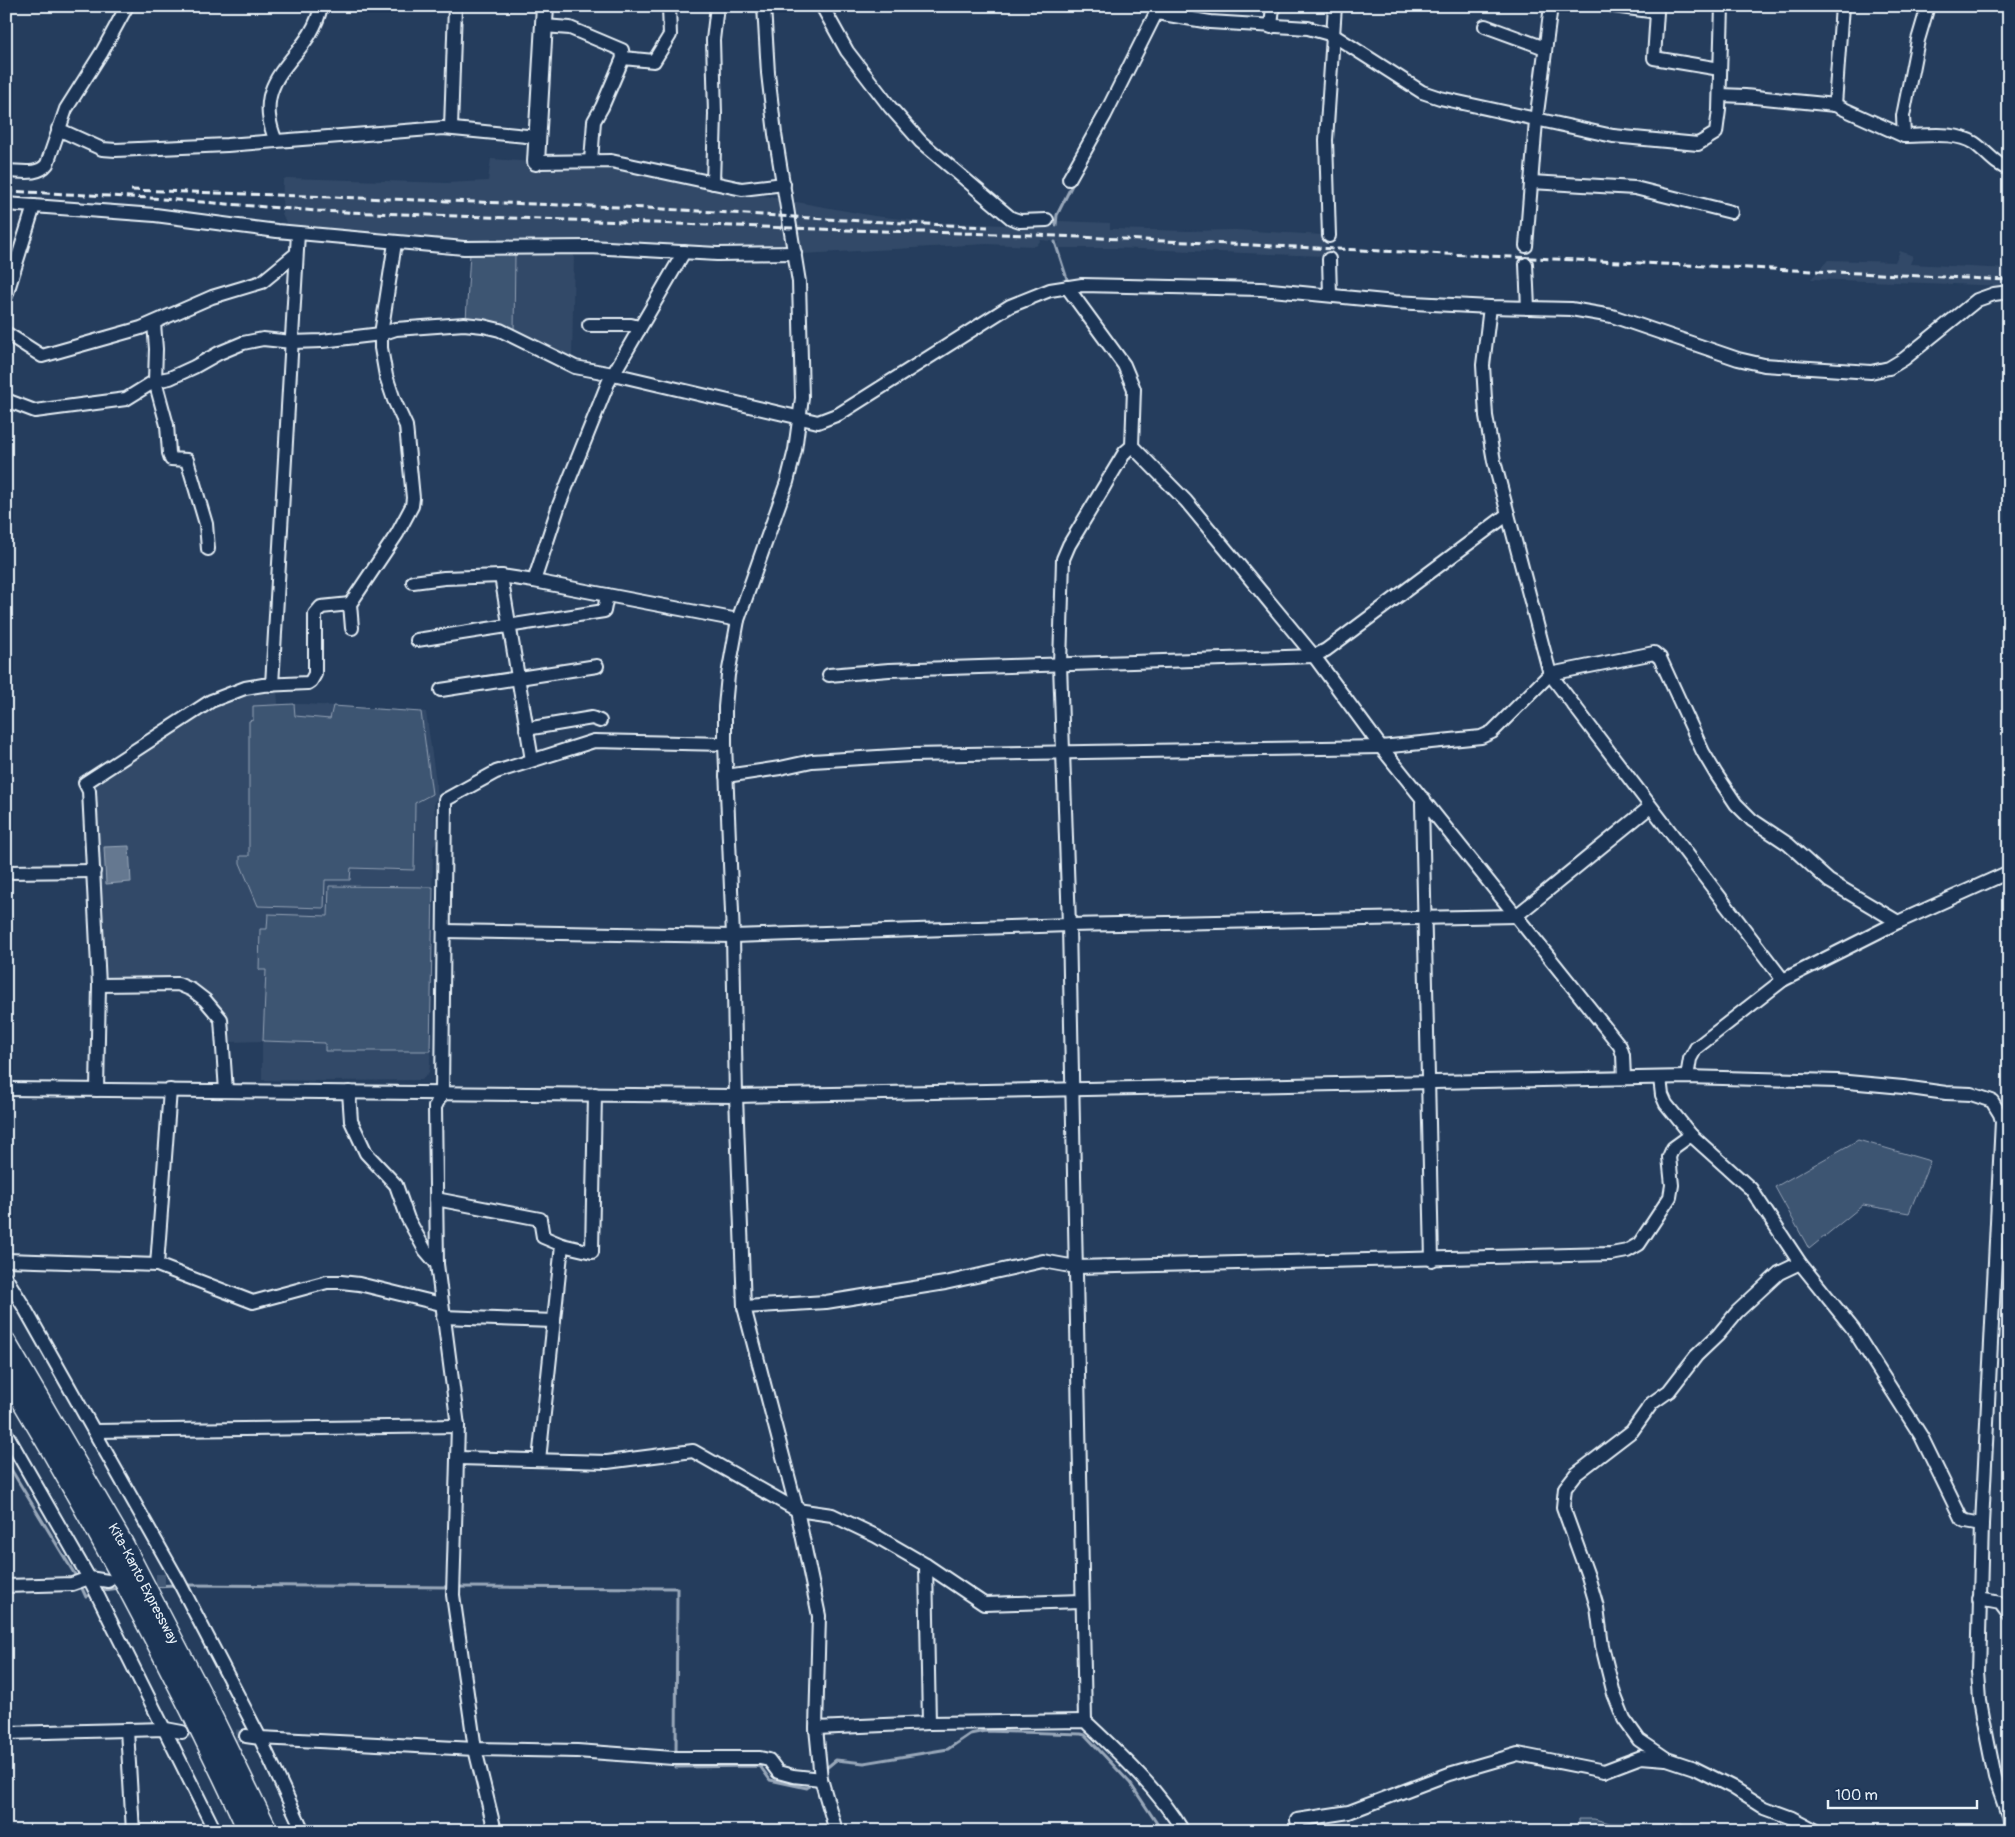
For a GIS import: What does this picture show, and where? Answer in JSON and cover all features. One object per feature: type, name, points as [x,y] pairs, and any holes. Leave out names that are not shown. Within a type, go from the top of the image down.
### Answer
[{"type":"highway","name":"Kita-Kanto Expressway","points":[[6,1342],[123,1543],[202,1695],[268,1831]]},
{"type":"highway","name":"Kita-Kanto Expressway","points":[[6,1374],[53,1452],[106,1548],[184,1696],[248,1831]]},
{"type":"main road","points":[[536,162],[545,6]]},
{"type":"street","points":[[6,171],[38,172],[46,164],[66,109],[102,52],[127,6]]},
{"type":"street","points":[[276,141],[271,128],[268,105],[270,93],[275,81],[319,20],[321,6]]},
{"type":"street","points":[[451,128],[455,6]]},
{"type":"street","points":[[623,58],[654,61],[670,35],[669,6]]},
{"type":"street","points":[[713,183],[715,114],[713,40],[716,6]]},
{"type":"street","points":[[764,6],[768,73],[795,253],[801,316],[803,368],[800,419],[788,482],[738,620],[728,675],[725,707],[744,1307],[797,1510],[819,1616],[816,1728],[821,1779],[836,1831]]},
{"type":"street","points":[[822,6],[852,58],[921,142],[1015,220],[1046,220]]},
{"type":"street","points":[[1271,26],[1274,6]]},
{"type":"street","points":[[1328,236],[1326,140],[1335,6]]},
{"type":"street","points":[[1526,246],[1536,120],[1551,6]]},
{"type":"street","points":[[1613,6],[1656,12],[1654,58],[1720,69]]},
{"type":"street","points":[[1069,179],[1105,115],[1158,10],[1210,22],[1308,28],[1333,35],[1422,92],[1440,98],[1613,136],[1698,144],[1716,133],[1720,96],[1722,6]]},
{"type":"street","points":[[1835,105],[1842,6]]},
{"type":"street","points":[[1904,136],[1902,128],[1903,116],[1918,40],[1928,6]]},
{"type":"street","points":[[544,26],[570,28],[622,50],[623,58],[594,121],[591,161]]},
{"type":"street","points":[[1485,26],[1545,48]]},
{"type":"street","points":[[1720,96],[1745,96],[1835,105],[1904,136],[1949,136],[1965,139],[1976,144],[2002,167],[2009,169]]},
{"type":"street","points":[[58,130],[108,150],[276,141],[451,128],[538,136]]},
{"type":"street","points":[[536,162],[611,161],[742,189],[784,184]]},
{"type":"street","points":[[1531,182],[1635,188],[1731,212]]},
{"type":"street","points":[[6,204],[155,215],[298,233],[464,248],[590,248],[684,252],[795,253]]},
{"type":"street","points":[[6,296],[34,206]]},
{"type":"street","points":[[272,685],[298,233]]},
{"type":"street","points":[[352,628],[350,604],[397,534],[412,506],[413,498],[406,426],[386,376],[381,348],[381,334],[395,243]]},
{"type":"street","points":[[534,581],[559,505],[613,374],[684,252]]},
{"type":"street","points":[[6,333],[42,356],[154,323],[212,296],[262,282],[296,254]]},
{"type":"street","points":[[1329,259],[1330,295]]},
{"type":"street","points":[[1526,264],[1528,308]]},
{"type":"street","points":[[6,400],[35,411],[126,399],[155,381],[170,378],[243,343],[263,339],[292,342],[381,334],[396,329],[424,326],[464,324],[500,330],[575,367],[613,374],[818,422],[839,414],[1010,306],[1037,294],[1067,287],[1106,285],[1261,289],[1395,302],[1490,308],[1571,309],[1612,316],[1724,355],[1764,364],[1871,372],[1889,368],[1904,359],[1977,300],[1994,294],[2009,292]]},
{"type":"street","points":[[1067,287],[1124,365],[1134,389],[1132,446],[1126,452],[1069,544],[1063,559],[1060,664],[1069,925],[1084,1721]]},
{"type":"street","points":[[1490,308],[1483,365],[1486,416],[1494,461],[1550,674],[1783,980]]},
{"type":"street","points":[[154,323],[156,349],[155,381],[167,425],[169,453],[172,459],[187,460],[206,524],[208,549]]},
{"type":"street","points":[[589,325],[631,325],[639,330]]},
{"type":"street","points":[[1132,446],[1186,501],[1314,656],[1381,747],[1620,1046],[1624,1055],[1624,1078]]},
{"type":"street","points":[[829,675],[889,670],[1314,656],[1326,650],[1508,514]]},
{"type":"street","points":[[414,582],[444,578],[501,576],[738,620]]},
{"type":"street","points":[[501,576],[532,760]]},
{"type":"street","points":[[417,640],[604,611],[607,595]]},
{"type":"street","points":[[97,1090],[99,985],[90,791],[85,783],[211,701],[245,688],[308,683],[312,681],[315,674],[315,614],[321,607],[350,604]]},
{"type":"street","points":[[726,776],[812,761],[911,755],[1381,747],[1480,737],[1492,732],[1550,674],[1654,653],[1660,658],[1711,767],[1736,804],[1752,820],[1788,844],[1829,881],[1898,922]]},
{"type":"street","points":[[441,690],[597,666]]},
{"type":"street","points":[[526,728],[592,718],[600,721]]},
{"type":"street","points":[[495,1831],[475,1749],[453,1595],[458,1426],[437,1264],[435,1107],[442,1093],[445,800],[496,772],[588,742],[601,740],[725,744]]},
{"type":"street","points":[[1424,799],[1422,803],[1432,1260]]},
{"type":"street","points":[[444,931],[733,936],[1069,925],[1516,916],[1650,807]]},
{"type":"street","points":[[6,872],[94,871]]},
{"type":"street","points":[[1687,1077],[1690,1059],[1696,1048],[1783,980],[1898,922],[2009,872]]},
{"type":"street","points":[[99,985],[178,984],[192,990],[205,1000],[221,1019],[224,1037],[226,1091]]},
{"type":"street","points":[[6,1088],[736,1096],[1687,1077],[1800,1080],[1903,1087],[1979,1095],[1992,1101],[1996,1107],[2000,1114],[2001,1132],[1982,1524],[1978,1672],[1980,1700],[1996,1778],[2009,1818]]},
{"type":"street","points":[[1660,1078],[1663,1100],[1691,1135],[1751,1189],[1800,1262],[1853,1329],[1913,1424],[1961,1518],[1966,1521],[1982,1524]]},
{"type":"street","points":[[157,1265],[170,1090]]},
{"type":"street","points":[[349,1092],[351,1121],[366,1153],[396,1185],[408,1219],[425,1250],[437,1264]]},
{"type":"street","points":[[436,1199],[540,1219],[543,1237],[592,1252],[595,1094]]},
{"type":"street","points":[[744,1307],[826,1302],[945,1283],[1043,1261],[1076,1268],[1432,1260],[1611,1254],[1628,1251],[1640,1244],[1670,1196],[1672,1185],[1669,1157],[1673,1148],[1691,1135]]},
{"type":"street","points":[[539,1460],[562,1244]]},
{"type":"street","points":[[6,1260],[157,1265],[253,1302],[327,1282],[341,1282],[359,1284],[441,1304]]},
{"type":"street","points":[[1667,1759],[1639,1740],[1624,1719],[1614,1694],[1602,1646],[1595,1599],[1563,1507],[1565,1488],[1576,1474],[1632,1431],[1652,1403],[1669,1391],[1696,1356],[1738,1312],[1779,1273],[1800,1262]]},
{"type":"street","points":[[6,1278],[24,1306],[179,1582],[260,1738],[304,1831]]},
{"type":"street","points":[[443,1317],[554,1321]]},
{"type":"street","points":[[94,1431],[458,1426]]},
{"type":"street","points":[[6,1433],[89,1578],[215,1831]]},
{"type":"street","points":[[458,1458],[607,1462],[693,1451],[797,1510],[832,1515],[876,1536],[926,1565],[984,1604],[1082,1601]]},
{"type":"street","points":[[926,1565],[929,1724]]},
{"type":"street","points":[[6,1586],[72,1584],[89,1578],[108,1581]]},
{"type":"street","points":[[165,1580],[179,1582]]},
{"type":"street","points":[[1979,1599],[2000,1603],[2009,1615]]},
{"type":"street","points":[[816,1728],[1084,1721],[1116,1751],[1164,1802],[1183,1831]]},
{"type":"street","points":[[127,1730],[133,1831]]},
{"type":"street","points":[[6,1733],[127,1730],[182,1732]]},
{"type":"street","points":[[246,1736],[475,1749],[577,1751],[673,1758],[760,1758],[769,1760],[778,1772],[793,1776],[821,1779]]},
{"type":"street","points":[[1299,1831],[1297,1820],[1349,1812],[1449,1774],[1518,1754],[1604,1771],[1641,1757],[1667,1759],[1694,1768],[1732,1787],[1765,1808],[1792,1818],[1817,1831]]},
{"type":"shaded area","points":[[491,159],[605,167],[745,195],[760,195],[781,199],[788,245],[784,251],[477,244],[291,227],[287,225],[282,213],[283,180],[286,178],[447,183],[488,181]]},
{"type":"shaded area","points":[[791,201],[874,216],[928,222],[1057,227],[1058,221],[1110,223],[1110,229],[1235,230],[1323,235],[1326,237],[1326,256],[1115,248],[1056,248],[1059,242],[1041,240],[1036,246],[986,244],[801,254]]},
{"type":"shaded area","points":[[1900,251],[1913,256],[1910,264],[2009,269],[2009,286],[1811,279],[1828,260],[1895,262]]},
{"type":"shaded area","points":[[574,252],[572,358],[544,348],[514,332],[515,253]]},
{"type":"shaded area","points":[[470,253],[515,253],[514,332],[466,320]]},
{"type":"shaded area","points":[[277,691],[278,704],[426,712],[438,797],[434,802],[436,841],[433,848],[430,1064],[429,1072],[422,1080],[262,1080],[262,1041],[228,1042],[226,1026],[185,983],[103,980],[95,783],[229,698]]},
{"type":"shaded area","points":[[294,704],[295,716],[330,719],[333,706],[421,712],[432,794],[415,803],[414,870],[351,868],[350,880],[325,880],[324,908],[258,906],[240,863],[240,856],[249,856],[249,721],[253,720],[253,706]]},
{"type":"shaded area","points":[[129,846],[131,882],[106,884],[104,847]]},
{"type":"shaded area","points":[[329,886],[433,887],[430,1051],[325,1051],[325,1043],[263,1041],[266,970],[259,970],[260,929],[267,929],[268,914],[328,916]]},
{"type":"shaded area","points":[[1858,1140],[1930,1161],[1909,1213],[1863,1205],[1809,1249],[1775,1187]]},
{"type":"shaded area","points":[[1579,1819],[1594,1819],[1610,1823],[1681,1824],[1695,1831],[1579,1831]]},
{"type":"waterway","points":[[1056,225],[1057,215],[1074,181]]},
{"type":"waterway","points":[[1055,242],[1067,279]]},
{"type":"waterway","points":[[6,1461],[77,1578]]},
{"type":"waterway","points":[[80,1584],[86,1597],[92,1593]]},
{"type":"waterway","points":[[153,1586],[176,1585]]},
{"type":"waterway","points":[[185,1585],[451,1587]]},
{"type":"waterway","points":[[457,1587],[677,1588],[676,1755]]},
{"type":"waterway","points":[[98,1591],[119,1588]]},
{"type":"waterway","points":[[824,1770],[836,1760],[864,1763],[948,1749],[970,1734],[985,1731],[1081,1734],[1085,1735],[1130,1783],[1162,1831]]},
{"type":"waterway","points":[[676,1761],[676,1767],[760,1766],[770,1780],[807,1788],[813,1782]]},
{"type":"tunnel","points":[[138,1580],[165,1580]]},
{"type":"tunnel","points":[[182,1732],[246,1736]]},
{"type":"railway","points":[[131,190],[648,208],[988,227]]},
{"type":"railway","points":[[6,191],[150,198],[318,211],[1035,235],[2009,280]]}]
